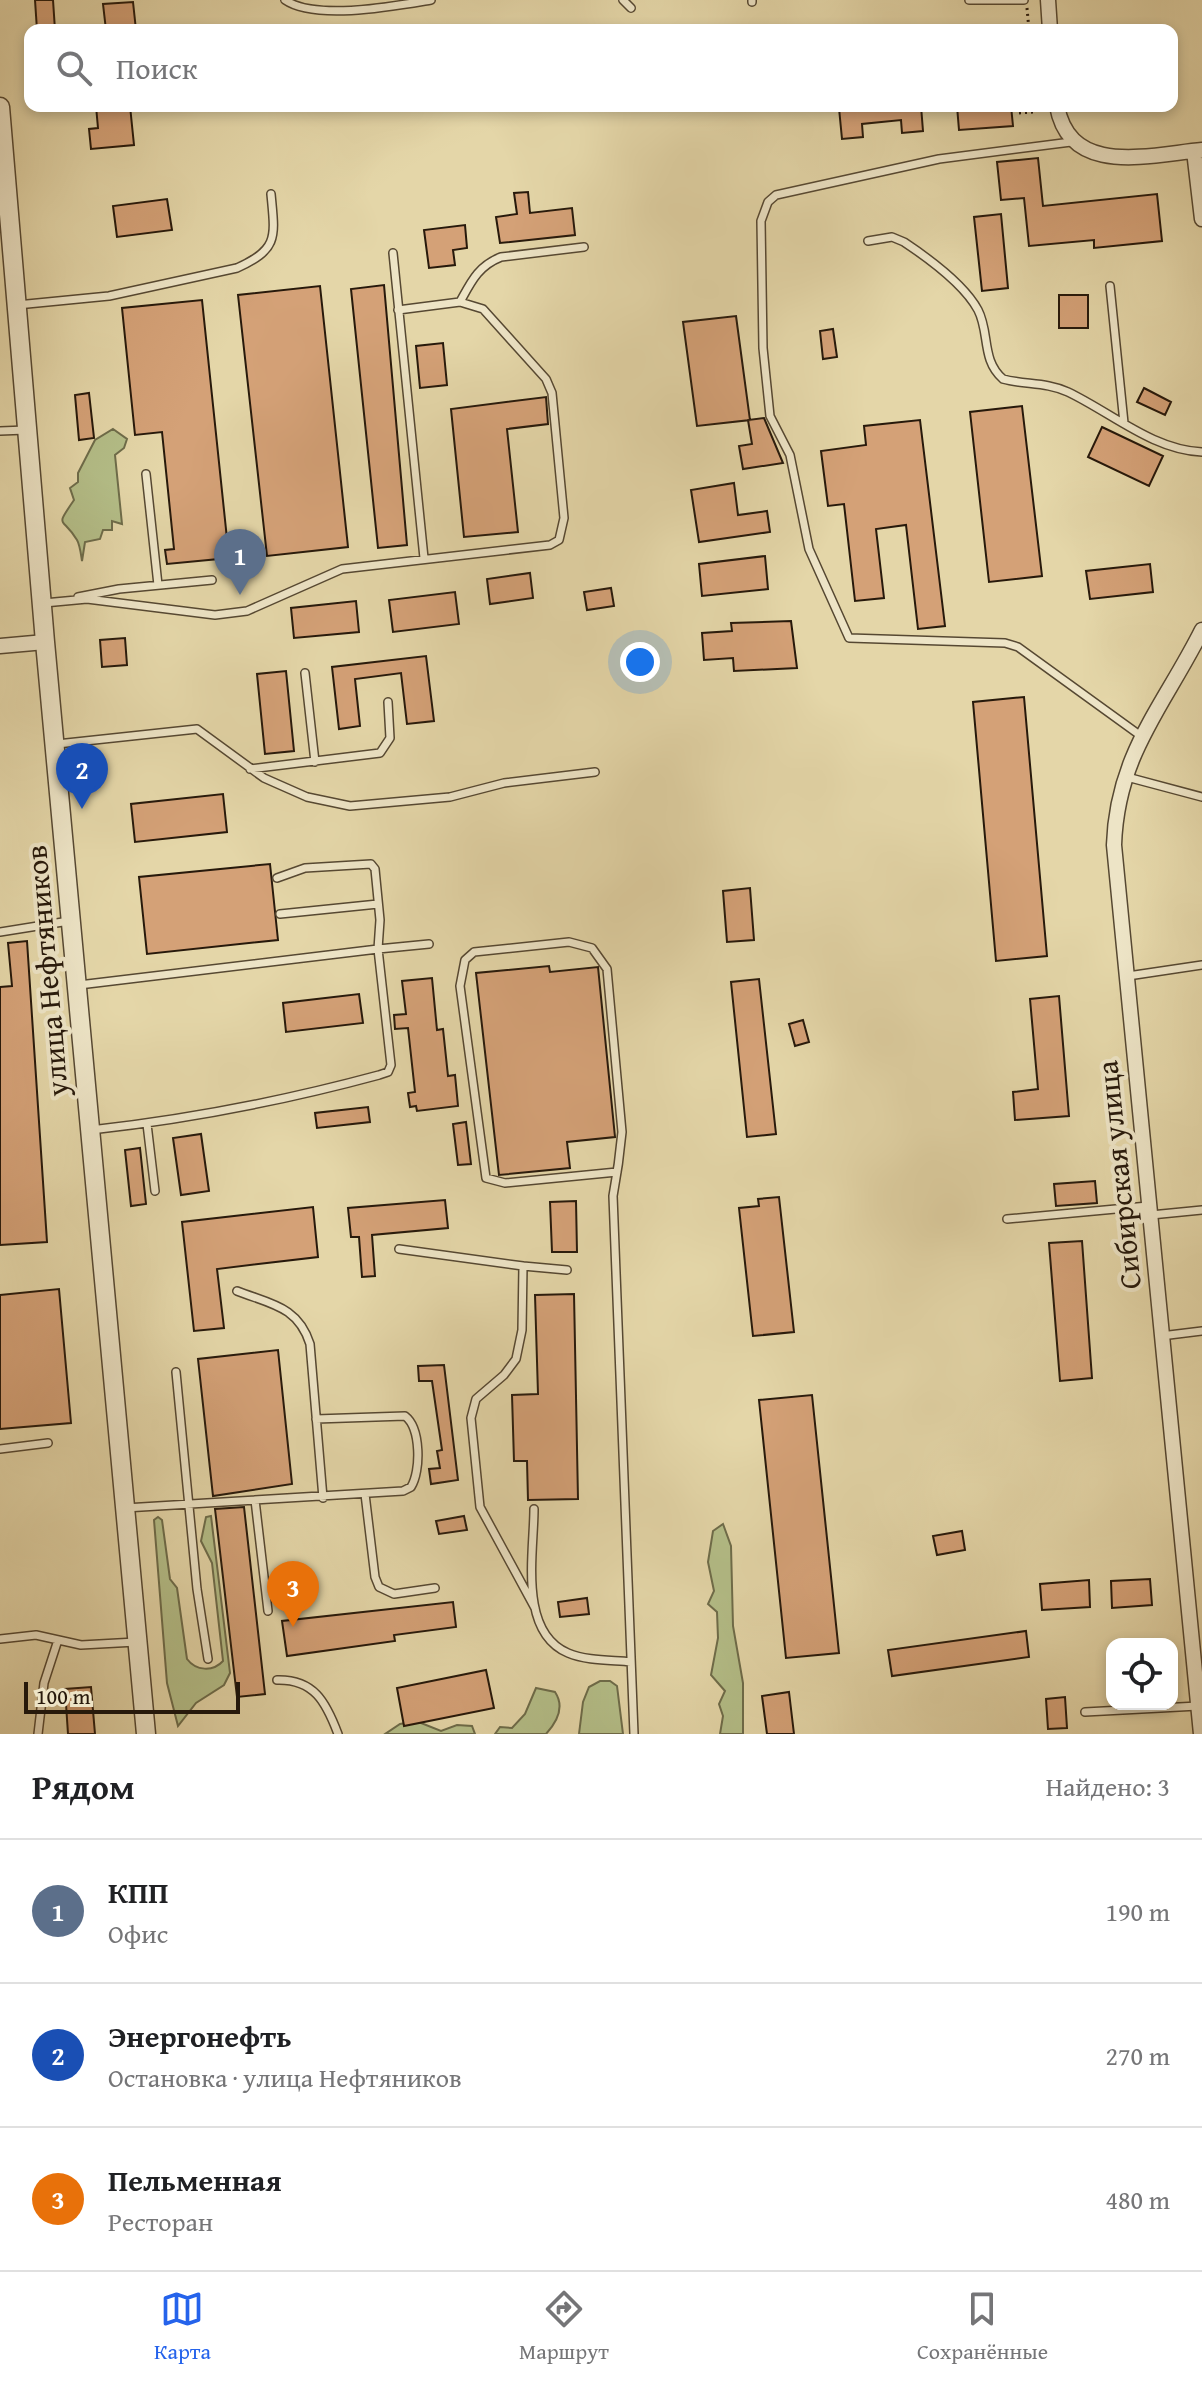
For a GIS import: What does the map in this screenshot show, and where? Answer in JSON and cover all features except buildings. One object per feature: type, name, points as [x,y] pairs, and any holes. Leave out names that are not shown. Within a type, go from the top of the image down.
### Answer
[{"type":"street","points":[[1048,0],[1050,24]]},
{"type":"street","name":"улица Нефтяников","points":[[0,107],[45,642],[146,1734]]},
{"type":"street","points":[[1058,112],[1071,142],[1084,151],[1108,156],[1198,151],[1202,219]]},
{"type":"street","name":"Сибирская улица","points":[[1201,1734],[1114,845],[1115,814],[1125,776],[1141,736],[1202,630]]},
{"type":"street","points":[[0,646],[45,642]]},
{"type":"lane","points":[[285,0],[296,8],[316,11],[431,0]]},
{"type":"lane","points":[[623,0],[631,8]]},
{"type":"lane","points":[[969,0],[1025,0]]},
{"type":"lane","points":[[1071,142],[939,159],[776,195],[768,202],[761,221],[770,416],[790,455],[809,549],[849,638],[1005,643],[1018,647],[1141,736]]},
{"type":"lane","points":[[17,305],[109,296],[237,268],[255,260],[272,244],[271,194]]},
{"type":"lane","points":[[868,241],[892,237],[904,242],[971,299],[983,325],[988,359],[1003,379],[1044,383],[1170,448],[1202,452]]},
{"type":"lane","points":[[460,302],[478,270],[489,261],[584,247]]},
{"type":"lane","points":[[393,253],[424,558]]},
{"type":"lane","points":[[1110,286],[1124,423]]},
{"type":"lane","points":[[72,599],[215,615],[261,606],[342,569],[550,545],[559,540],[564,531],[552,393],[546,379],[483,309],[460,302],[398,310]]},
{"type":"lane","points":[[0,431],[27,430]]},
{"type":"lane","points":[[146,474],[158,585]]},
{"type":"lane","points":[[42,603],[212,580]]},
{"type":"lane","points":[[305,673],[315,762]]},
{"type":"lane","points":[[250,769],[380,753],[390,738],[388,702]]},
{"type":"lane","points":[[55,744],[197,729],[250,769],[307,797],[361,806],[450,797],[504,783],[595,772]]},
{"type":"lane","points":[[1125,776],[1202,797]]},
{"type":"lane","points":[[90,1130],[274,1103],[388,1072],[391,1065],[378,949],[375,869],[371,864],[305,868],[277,878]]},
{"type":"lane","points":[[280,914],[378,904]]},
{"type":"lane","points":[[0,932],[71,921]]},
{"type":"lane","points":[[617,1172],[505,1183],[486,1178],[460,986],[465,960],[474,952],[569,942],[592,948],[607,969],[622,1132],[617,1172],[613,1196],[634,1734]]},
{"type":"lane","points":[[77,985],[429,944]]},
{"type":"lane","points":[[1126,976],[1202,965]]},
{"type":"lane","points":[[147,1124],[155,1191]]},
{"type":"lane","points":[[1007,1219],[1149,1210],[1202,1210]]},
{"type":"lane","points":[[399,1249],[567,1270]]},
{"type":"lane","points":[[523,1266],[522,1330],[516,1359],[504,1375],[476,1399],[471,1418],[480,1507],[546,1634],[566,1652],[631,1662]]},
{"type":"lane","points":[[237,1291],[294,1314],[304,1326],[310,1344],[323,1498]]},
{"type":"lane","points":[[1161,1336],[1202,1331]]},
{"type":"lane","points":[[176,1372],[188,1503],[208,1659]]},
{"type":"lane","points":[[124,1508],[323,1498],[411,1487],[418,1470],[411,1420],[398,1414],[316,1419]]},
{"type":"lane","points":[[0,1449],[48,1443]]},
{"type":"lane","points":[[365,1494],[375,1577],[379,1587],[394,1594],[435,1588]]},
{"type":"lane","points":[[255,1500],[268,1611]]},
{"type":"lane","points":[[534,1509],[535,1608]]},
{"type":"lane","points":[[0,1639],[36,1635],[81,1645],[137,1642]]},
{"type":"lane","points":[[38,1734],[44,1683],[58,1640]]},
{"type":"lane","points":[[277,1680],[292,1679],[315,1691],[329,1712],[338,1734]]},
{"type":"lane","points":[[1085,1712],[1198,1706]]},
{"type":"path","points":[[1025,0],[1028,24]]},
{"type":"path","points":[[1019,113],[1033,112]]},
{"type":"green space","points":[[113,429],[127,439],[124,448],[115,455],[122,524],[112,521],[112,530],[103,530],[100,539],[85,542],[82,561],[78,542],[62,519],[74,500],[70,488],[78,482],[78,473],[95,440]]},
{"type":"green space","points":[[211,1516],[230,1673],[224,1685],[196,1703],[178,1726],[167,1683],[154,1520],[158,1517],[162,1520],[170,1579],[177,1588],[187,1659],[200,1668],[210,1668],[223,1661],[212,1563],[201,1541],[206,1517]]},
{"type":"green space","points":[[723,1524],[731,1546],[733,1626],[743,1683],[743,1734],[720,1734],[723,1716],[719,1704],[725,1691],[711,1675],[718,1638],[717,1612],[708,1604],[714,1591],[708,1562],[713,1531]]},
{"type":"green space","points":[[600,1681],[610,1681],[617,1686],[623,1734],[579,1734],[583,1702],[589,1687]]},
{"type":"green space","points":[[536,1688],[555,1692],[558,1698],[556,1719],[546,1734],[495,1734],[500,1727],[512,1728],[525,1714]]},
{"type":"green space","points":[[416,1721],[441,1731],[457,1725],[472,1726],[475,1734],[385,1734],[400,1724]]},
{"type":"place","name":"КПП","points":[[240,595]]},
{"type":"place","name":"Энергонефть","points":[[82,809]]},
{"type":"place","name":"Пельменная","points":[[293,1627]]}]
